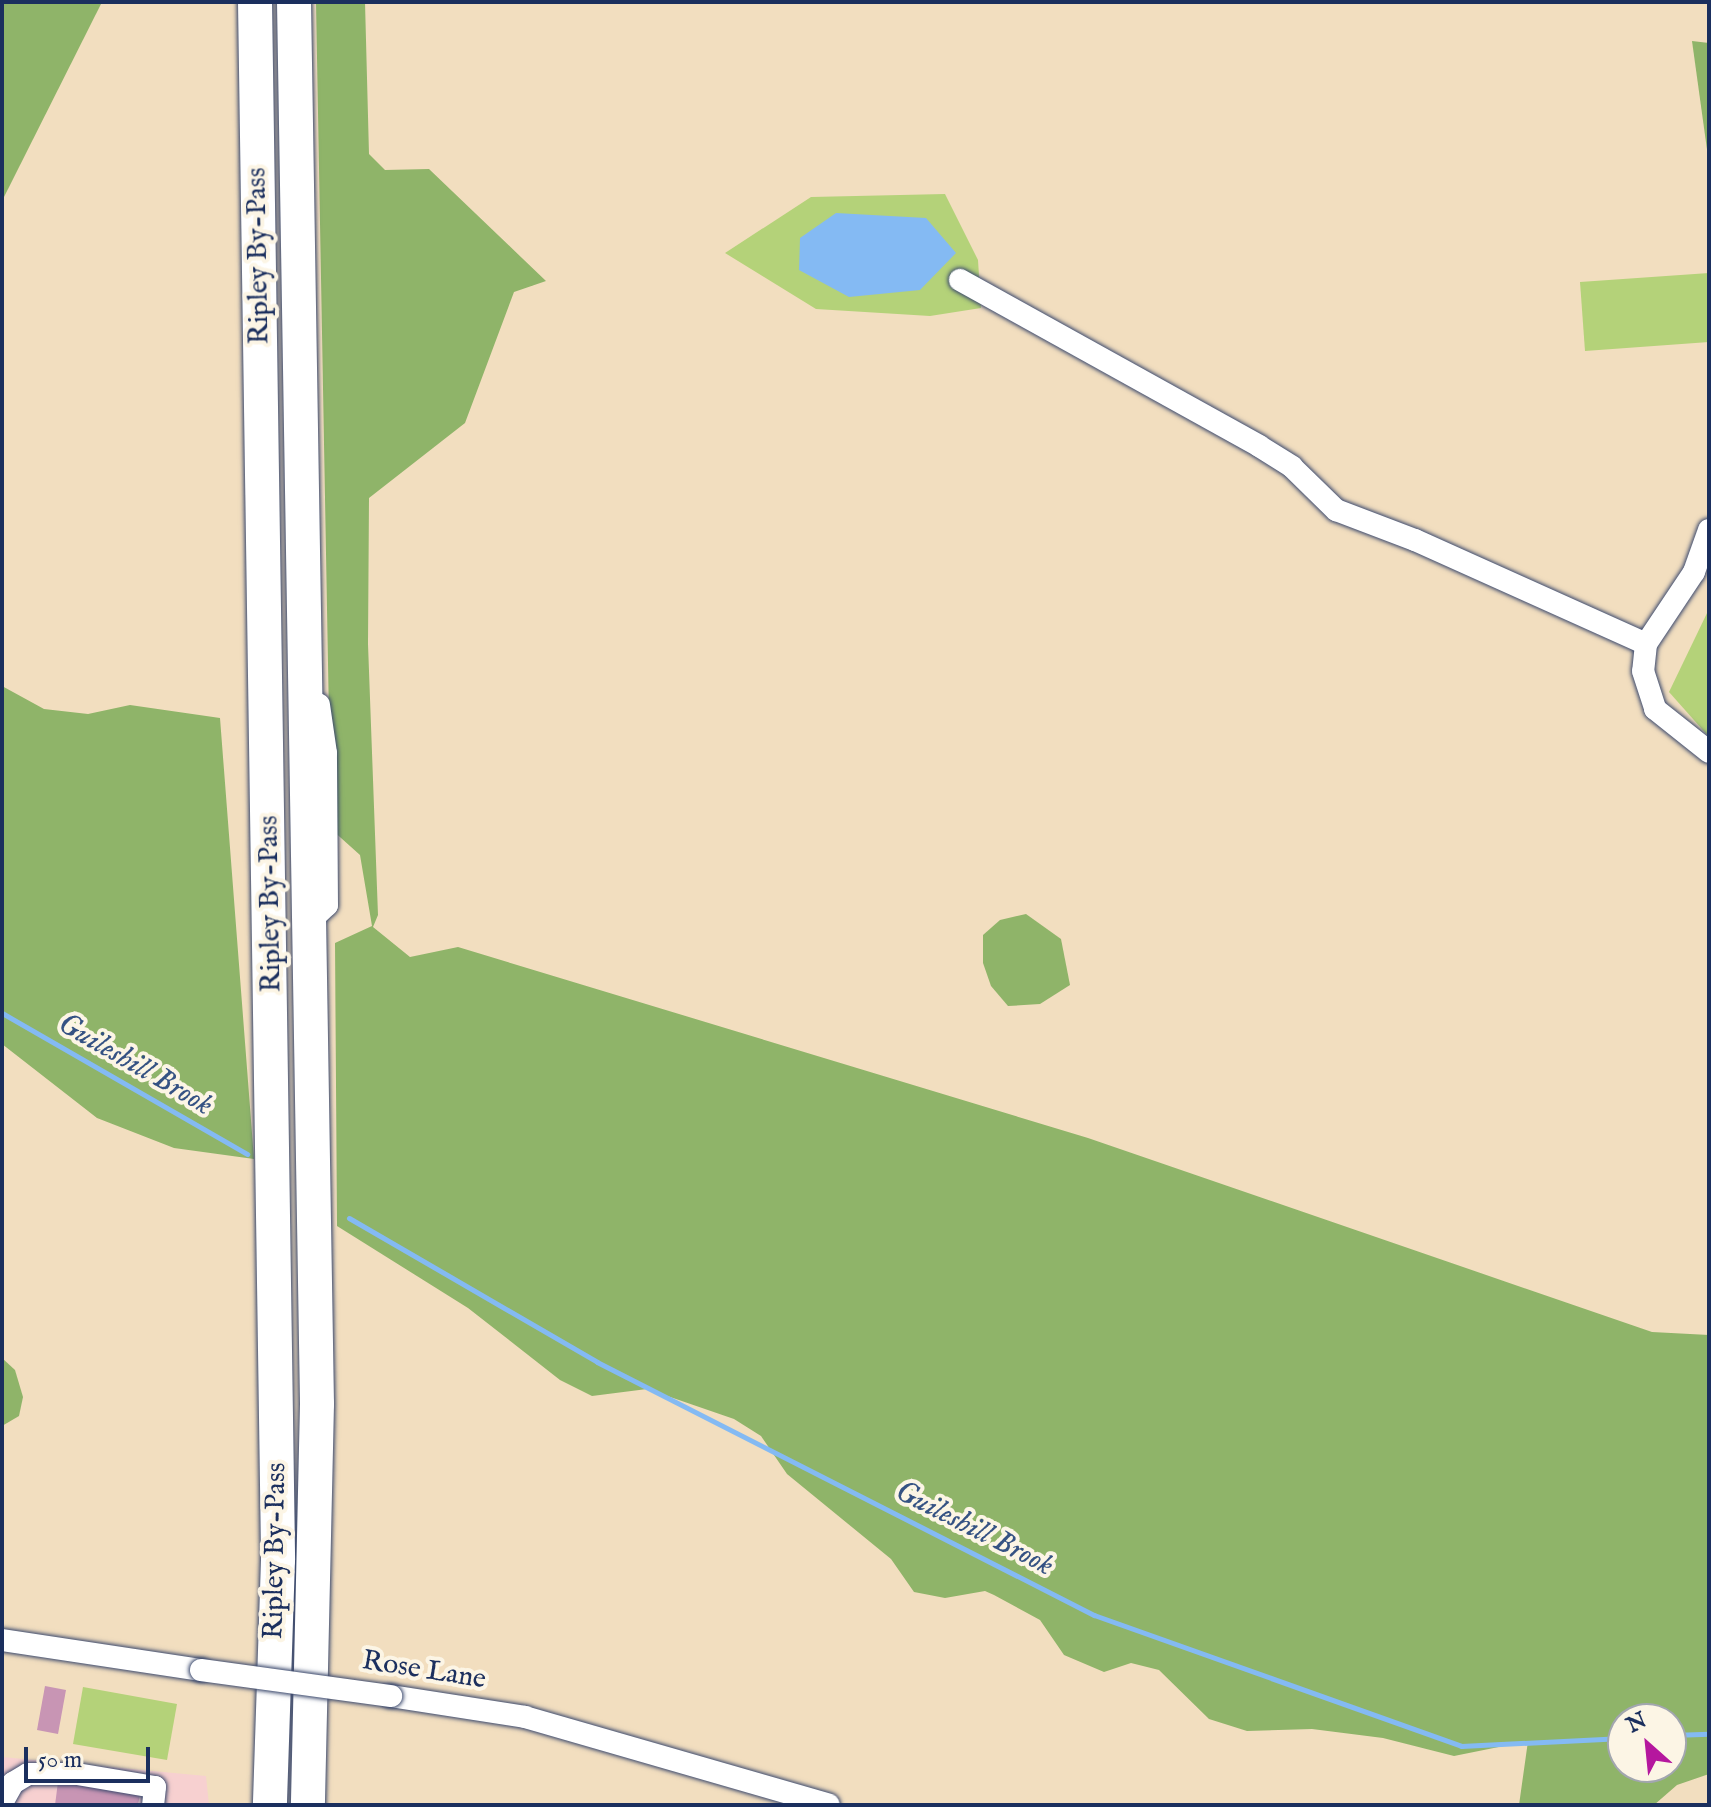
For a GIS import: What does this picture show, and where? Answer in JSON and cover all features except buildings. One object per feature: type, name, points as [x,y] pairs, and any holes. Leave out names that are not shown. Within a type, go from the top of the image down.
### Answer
[{"type":"highway","name":"Ripley By-Pass","points":[[255,2],[272,953],[278,1560],[270,1805]]},
{"type":"highway","name":"Ripley By-Pass","points":[[294,2],[317,1404],[308,1805]]},
{"type":"street","points":[[960,280],[1259,446],[1292,467],[1336,510],[1415,540],[1646,644]]},
{"type":"street","points":[[1709,530],[1694,572],[1646,644],[1643,671],[1655,709],[1709,752]]},
{"type":"street","name":"Rose Lane","points":[[2,1640],[525,1717],[829,1805]]},
{"type":"street","points":[[2,1803],[13,1783],[41,1774],[155,1787],[153,1805]]},
{"type":"shaded area","points":[[2,1757],[206,1776],[209,1805],[2,1805]]},
{"type":"green space","points":[[2,2],[102,2],[2,201]]},
{"type":"green space","points":[[316,2],[365,2],[369,154],[385,170],[429,169],[546,281],[514,292],[465,423],[369,498],[368,644],[378,915],[373,927],[410,957],[458,947],[1088,1138],[1652,1332],[1709,1335],[1709,1774],[1687,1782],[1687,1703],[1607,1703],[1607,1783],[1683,1783],[1654,1805],[1519,1805],[1528,1741],[1454,1756],[1383,1738],[1312,1729],[1247,1731],[1209,1719],[1159,1670],[1131,1663],[1104,1672],[1064,1655],[1040,1620],[985,1591],[945,1598],[914,1592],[891,1559],[787,1474],[761,1436],[734,1419],[647,1389],[592,1396],[560,1380],[468,1308],[337,1226],[335,943],[372,926],[360,855],[331,829]]},
{"type":"green space","points":[[1692,41],[1709,43],[1709,164]]},
{"type":"green space","points":[[945,194],[978,260],[981,308],[930,316],[816,309],[725,253],[811,197]]},
{"type":"green space","points":[[1709,273],[1709,342],[1585,351],[1580,282]]},
{"type":"green space","points":[[1709,609],[1709,737],[1669,692]]},
{"type":"green space","points":[[2,686],[44,709],[88,714],[130,705],[220,718],[254,1159],[174,1148],[97,1118],[2,1044]]},
{"type":"green space","points":[[1026,914],[1061,939],[1070,985],[1040,1004],[1008,1006],[991,986],[983,963],[983,935],[1000,920]]},
{"type":"green space","points":[[2,1358],[15,1370],[23,1397],[19,1416],[2,1426]]},
{"type":"green space","points":[[83,1687],[177,1704],[167,1760],[73,1744]]},
{"type":"water","points":[[836,213],[926,218],[956,253],[920,290],[849,297],[799,270],[800,238]]},
{"type":"waterway","name":"Guileshill Brook","points":[[2,1013],[247,1154]]},
{"type":"waterway","name":"Guileshill Brook","points":[[349,1218],[597,1362],[1094,1615],[1461,1746],[1607,1739]]},
{"type":"waterway","name":"Guileshill Brook","points":[[1687,1735],[1709,1734]]}]
